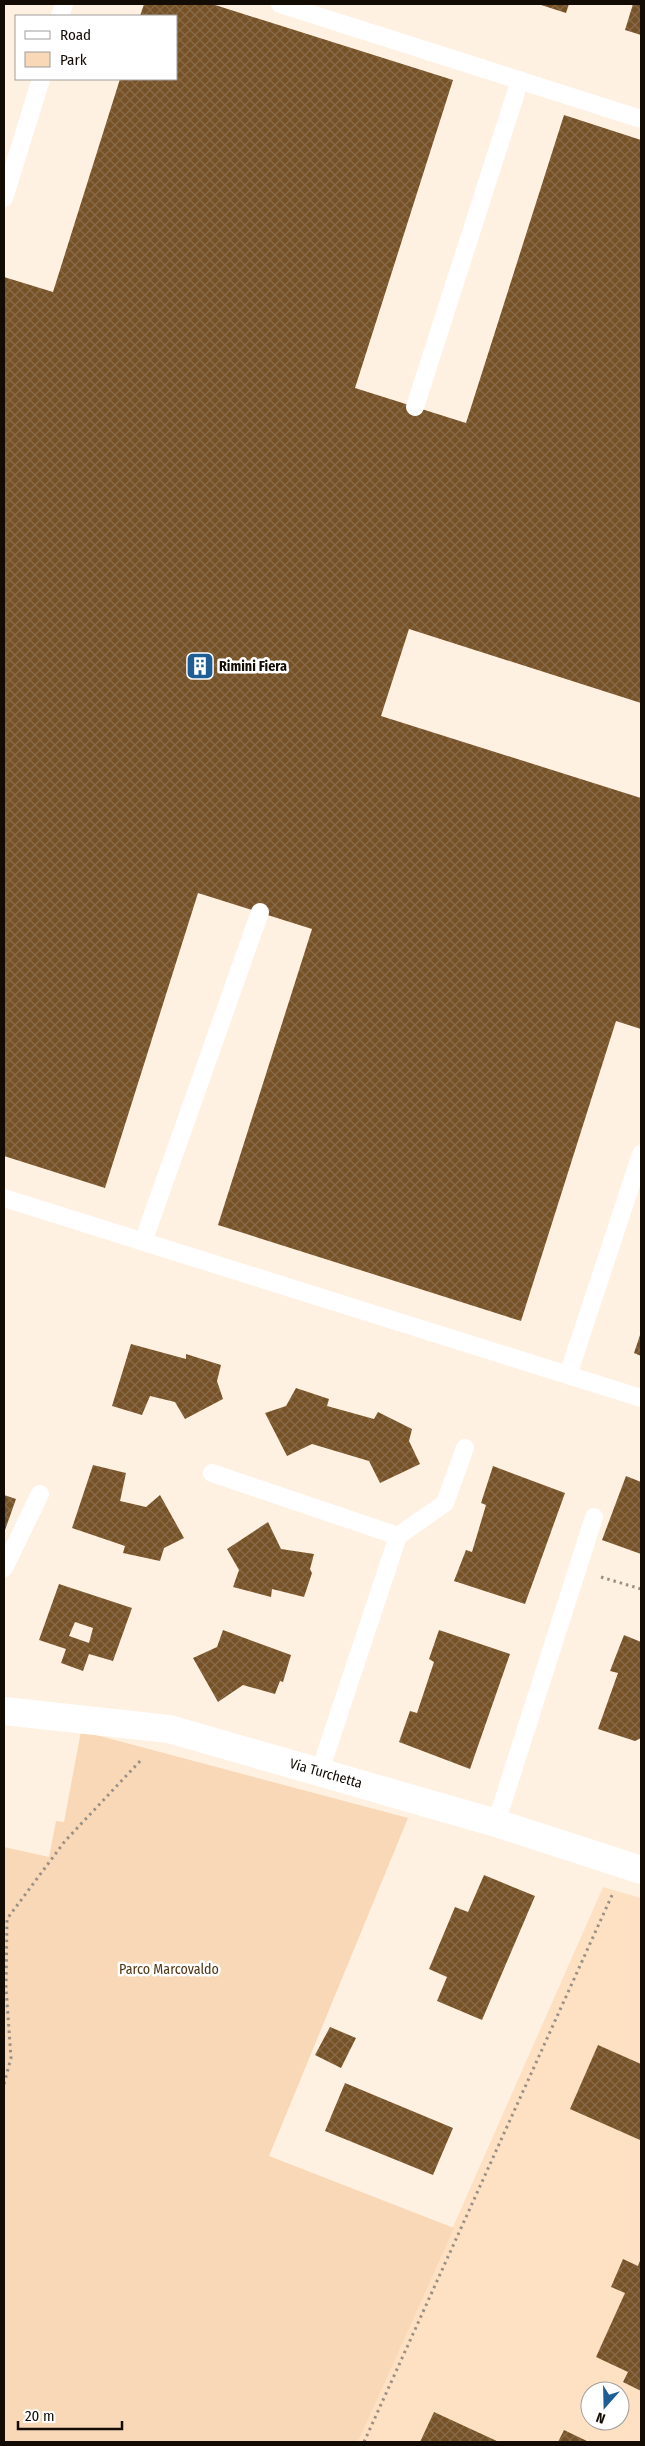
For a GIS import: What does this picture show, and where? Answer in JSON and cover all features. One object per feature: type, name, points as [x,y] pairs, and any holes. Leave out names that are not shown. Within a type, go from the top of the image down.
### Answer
[{"type":"street","name":"Via Turchetta","points":[[4,1711],[169,1729],[496,1823],[633,1867]]},
{"type":"lane","points":[[280,4],[641,119]]},
{"type":"lane","points":[[4,198],[40,80]]},
{"type":"lane","points":[[415,407],[520,80]]},
{"type":"lane","points":[[143,1242],[260,912]]},
{"type":"lane","points":[[568,1375],[641,1154]]},
{"type":"lane","points":[[4,1198],[641,1398]]},
{"type":"lane","points":[[320,1771],[398,1536],[445,1503],[465,1448]]},
{"type":"lane","points":[[212,1473],[398,1536]]},
{"type":"lane","points":[[4,1568],[40,1494]]},
{"type":"lane","points":[[496,1823],[594,1517]]},
{"type":"path","points":[[571,1589],[590,1590],[601,1576],[641,1589]]},
{"type":"path","points":[[4,2084],[11,2058],[6,1988],[6,1919],[65,1840],[169,1729]]},
{"type":"path","points":[[364,2442],[633,1867]]},
{"type":"shaded area","points":[[603,1887],[641,1898],[641,2442],[358,2442]]},
{"type":"green space","name":"Parco Marcovaldo","points":[[81,1731],[408,1818],[269,2156],[454,2228],[358,2442],[4,2442],[4,1847],[49,1857],[56,1821],[64,1822]]},
{"type":"building","name":"Rimini Fiera","points":[[144,4],[212,4],[453,80],[355,388],[466,423],[564,115],[641,140],[641,703],[409,629],[381,716],[641,798],[641,1029],[616,1021],[521,1321],[218,1225],[312,929],[198,893],[105,1188],[4,1156],[4,277],[53,292],[120,80],[178,80],[178,15],[140,15]]},
{"type":"building","points":[[538,4],[569,4],[566,13]]},
{"type":"building","points":[[633,4],[641,4],[641,35],[625,30]]},
{"type":"building","points":[[641,1332],[641,1356],[634,1353]]},
{"type":"building","points":[[131,1344],[186,1359],[186,1354],[221,1365],[217,1381],[223,1399],[185,1419],[175,1402],[150,1396],[142,1415],[112,1406]]},
{"type":"building","points":[[296,1388],[329,1399],[327,1406],[374,1419],[378,1412],[412,1429],[409,1441],[420,1464],[380,1483],[369,1461],[312,1444],[287,1456],[265,1413],[286,1406]]},
{"type":"building","points":[[93,1465],[126,1473],[120,1501],[146,1507],[160,1495],[184,1538],[164,1548],[160,1561],[123,1553],[125,1546],[72,1528]]},
{"type":"building","points":[[493,1466],[565,1493],[525,1604],[454,1581],[466,1550],[472,1552],[486,1505],[481,1503]]},
{"type":"building","points":[[626,1476],[641,1482],[641,1554],[602,1540]]},
{"type":"building","points":[[4,1495],[16,1499],[4,1533]]},
{"type":"building","points":[[268,1522],[281,1549],[314,1554],[310,1569],[312,1573],[304,1597],[272,1589],[271,1597],[233,1587],[239,1570],[227,1549]]},
{"type":"building","points":[[59,1584],[132,1608],[113,1661],[89,1654],[83,1671],[61,1663],[66,1649],[39,1640]],"holes":[[[75,1622],[93,1628],[89,1643],[69,1636]]]},
{"type":"building","points":[[223,1630],[291,1655],[283,1682],[280,1681],[275,1694],[243,1685],[218,1702],[193,1658],[217,1647]]},
{"type":"building","points":[[439,1630],[510,1654],[470,1769],[399,1742],[410,1711],[417,1713],[434,1662],[429,1659]]},
{"type":"building","points":[[624,1635],[641,1642],[641,1738],[635,1741],[598,1729],[618,1673],[610,1671]]},
{"type":"building","points":[[484,1875],[535,1896],[482,2020],[437,2001],[447,1977],[429,1969],[455,1907],[468,1912]]},
{"type":"building","points":[[330,2027],[356,2038],[341,2068],[315,2055]]},
{"type":"building","points":[[598,2045],[641,2064],[640,2140],[570,2109]]},
{"type":"building","points":[[345,2083],[453,2128],[433,2175],[325,2131]]},
{"type":"building","points":[[641,2258],[641,2391],[630,2386],[630,2381],[624,2381],[628,2372],[596,2357],[625,2293],[611,2287],[623,2259],[638,2266]]},
{"type":"building","points":[[434,2412],[499,2442],[420,2442]]},
{"type":"building","points":[[564,2430],[589,2442],[558,2442]]},
{"type":"place","name":"Rimini Fiera","points":[[200,666]]}]
